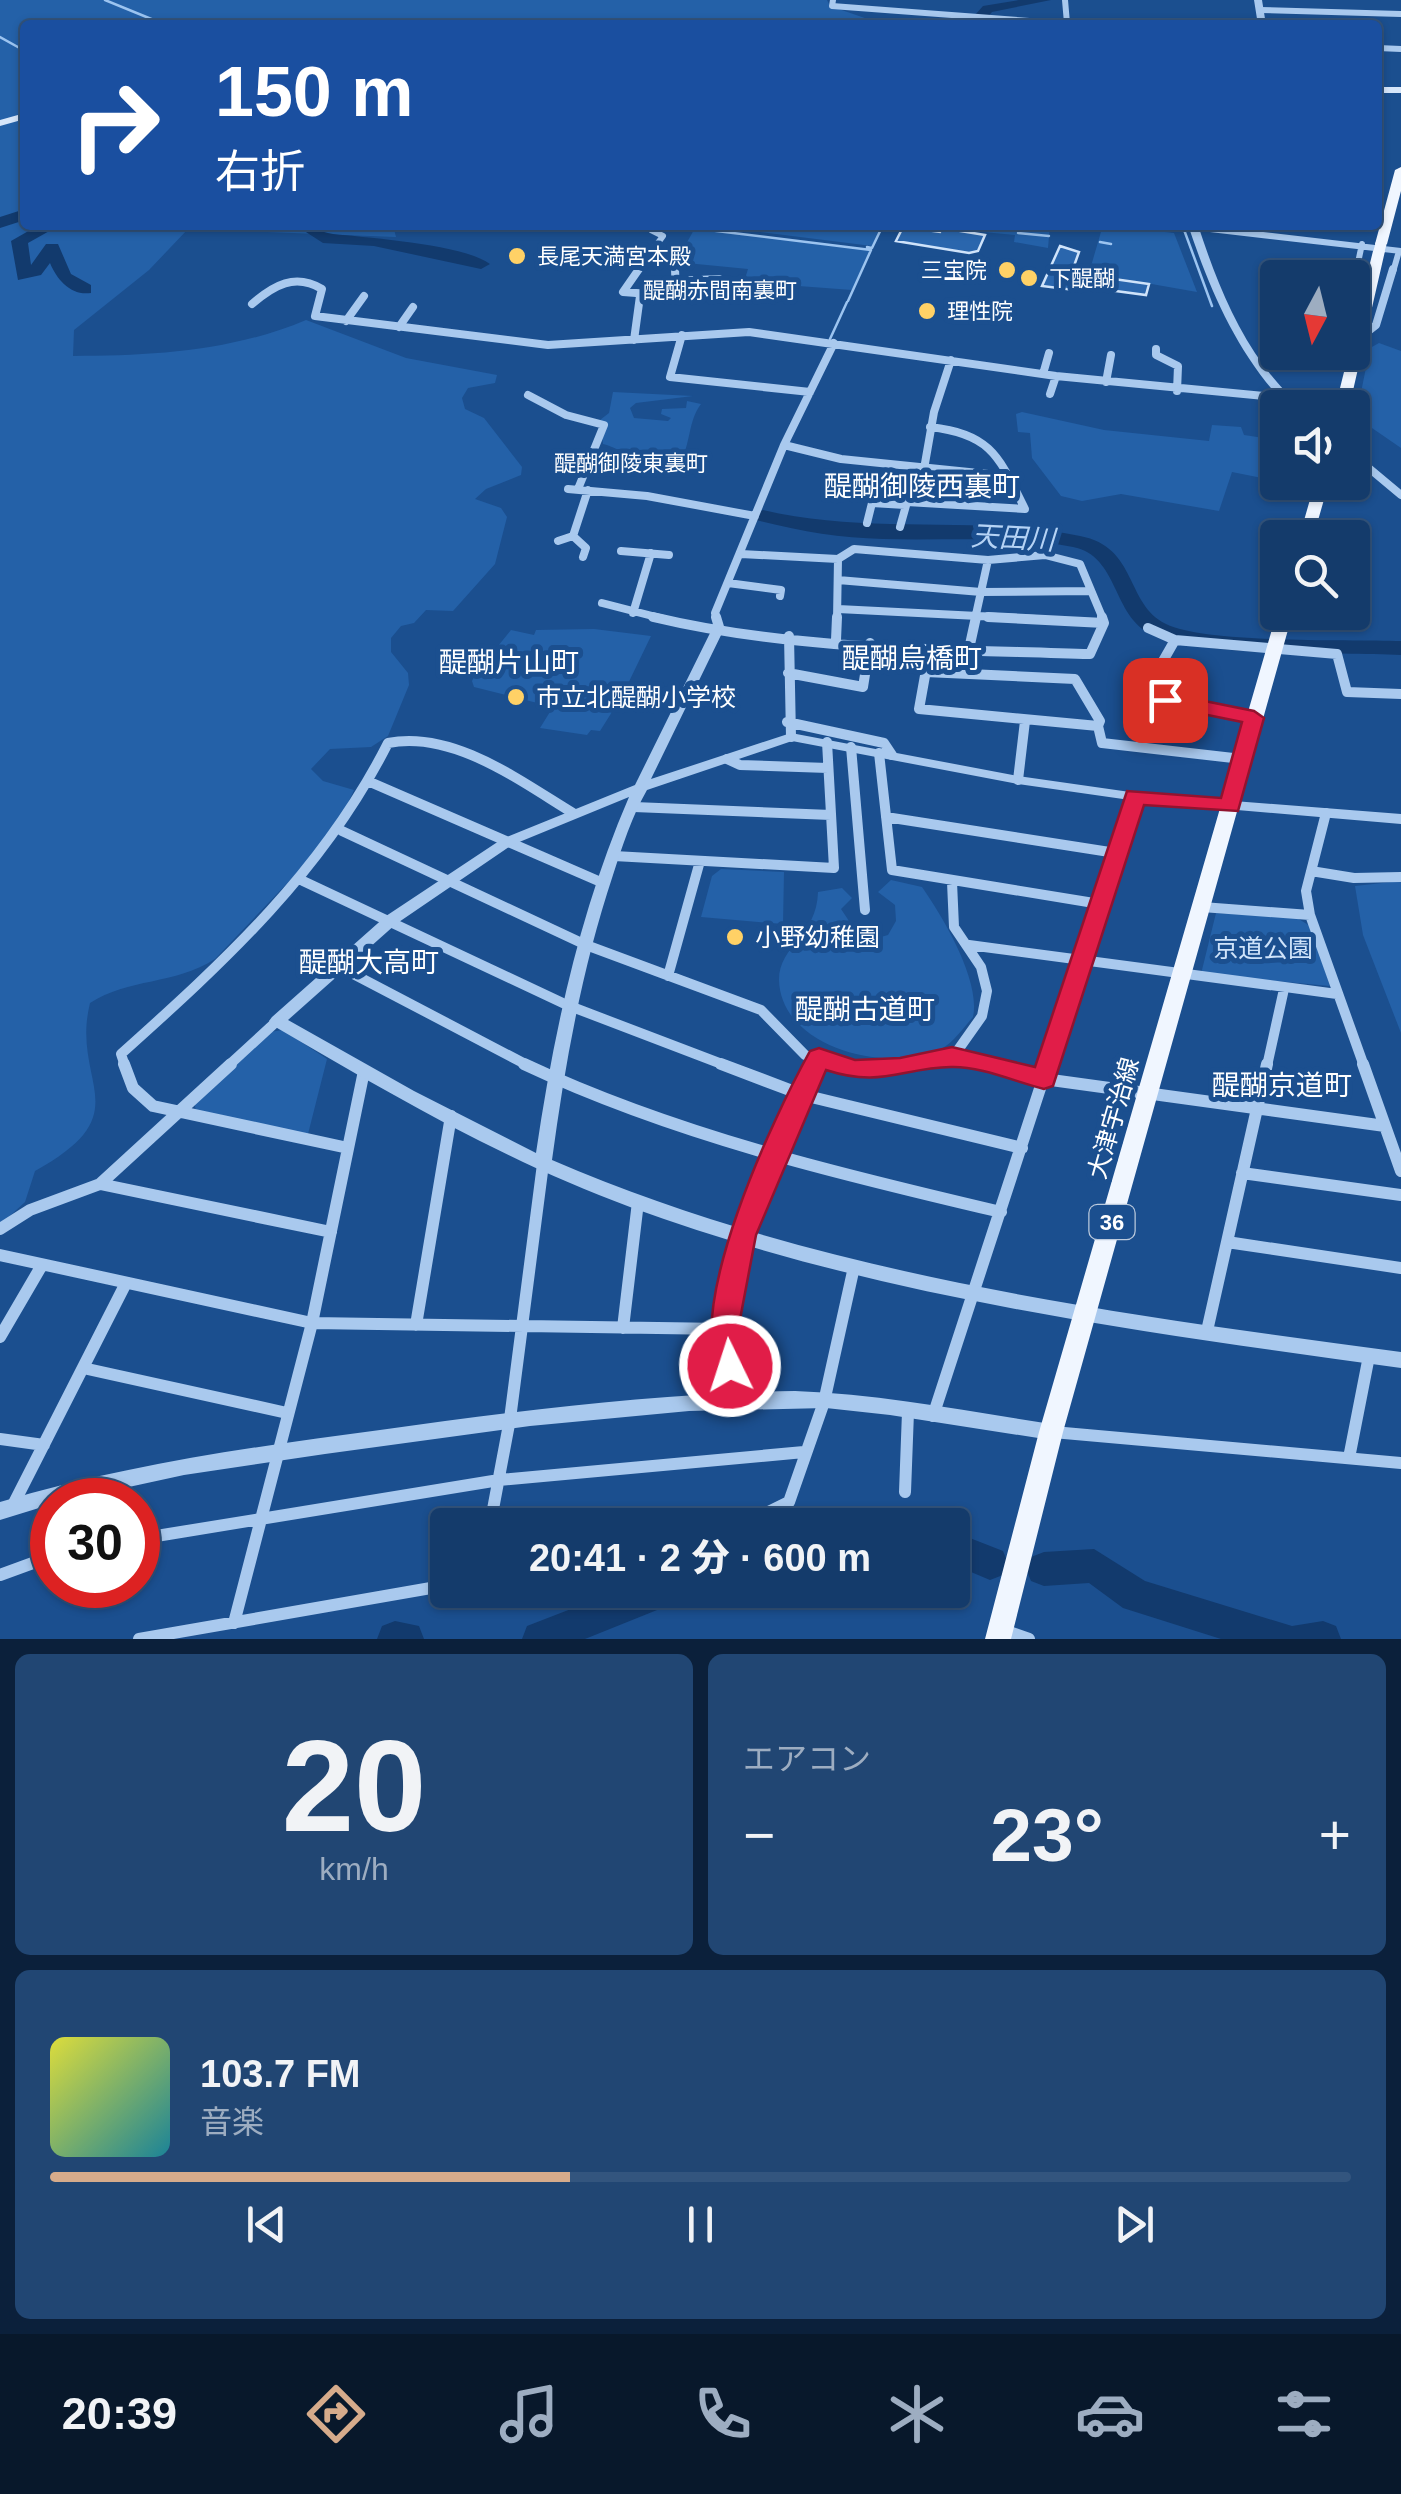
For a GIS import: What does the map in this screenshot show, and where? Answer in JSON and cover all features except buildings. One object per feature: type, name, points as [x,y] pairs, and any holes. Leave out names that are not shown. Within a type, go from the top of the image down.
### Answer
[{"type":"main road","points":[[1370,282],[1401,170]]},
{"type":"main road","name":"大津宇治線","points":[[999,1634],[1050,1432],[1280,630]]},
{"type":"street","points":[[832,0],[832,6],[979,19]]},
{"type":"street","points":[[1258,0],[1261,20]]},
{"type":"street","points":[[1360,0],[1362,20]]},
{"type":"street","points":[[1260,10],[1401,14]]},
{"type":"street","points":[[1322,12],[1326,20]]},
{"type":"street","points":[[646,260],[676,265],[676,296],[623,292],[663,236],[652,230]]},
{"type":"street","points":[[1194,230],[1226,314],[1279,390]]},
{"type":"street","points":[[1231,230],[1400,251],[1381,315],[1370,328]]},
{"type":"street","points":[[1359,260],[1362,244]]},
{"type":"street","points":[[675,281],[719,279]]},
{"type":"street","points":[[252,304],[275,284],[309,282],[322,289],[312,314],[346,321],[548,345],[749,332],[1056,376],[1260,396]]},
{"type":"street","points":[[346,321],[364,296]]},
{"type":"street","points":[[634,340],[640,296]]},
{"type":"street","points":[[398,327],[414,307]]},
{"type":"street","points":[[682,335],[670,377],[810,392]]},
{"type":"street","points":[[493,1508],[510,1419],[554,1077],[567,1006],[603,883],[642,787],[719,627],[715,612],[784,446],[834,342]]},
{"type":"street","points":[[1156,348],[1156,355],[1178,366],[1177,391]]},
{"type":"street","points":[[1043,374],[1049,353]]},
{"type":"street","points":[[1106,382],[1112,355]]},
{"type":"street","points":[[900,527],[952,360]]},
{"type":"street","points":[[1050,394],[1056,376]]},
{"type":"street","points":[[528,395],[571,417],[604,425],[578,489],[573,536]]},
{"type":"street","points":[[867,523],[872,503],[1024,509],[995,448],[975,432],[930,428]]},
{"type":"street","points":[[784,446],[918,468],[1008,476]]},
{"type":"street","points":[[1370,469],[1401,495]]},
{"type":"street","points":[[578,489],[754,516]]},
{"type":"street","points":[[558,541],[573,536]]},
{"type":"street","points":[[573,536],[586,548],[584,557]]},
{"type":"street","points":[[602,603],[632,613],[719,627],[930,648],[1090,654],[1104,623],[1080,564],[1067,558],[1035,555],[988,560],[854,549],[838,559],[742,554]]},
{"type":"street","points":[[620,551],[668,554]]},
{"type":"street","points":[[632,613],[651,553]]},
{"type":"street","points":[[836,640],[838,559]]},
{"type":"street","points":[[969,649],[988,560]]},
{"type":"street","points":[[838,580],[981,592],[1091,591]]},
{"type":"street","points":[[728,583],[781,590],[780,596]]},
{"type":"street","points":[[838,609],[1104,623]]},
{"type":"street","points":[[1148,628],[1174,640],[1337,654],[1347,692],[1401,694]]},
{"type":"street","points":[[788,636],[787,722],[791,737]]},
{"type":"street","points":[[1174,640],[1151,682],[1165,700],[1254,718]]},
{"type":"street","points":[[788,674],[862,687],[870,643]]},
{"type":"street","points":[[930,648],[920,709],[1098,726]]},
{"type":"street","points":[[926,672],[1075,679],[1100,721],[1102,743],[1242,759]]},
{"type":"street","points":[[1018,780],[1025,721]]},
{"type":"street","points":[[787,722],[884,743],[892,870],[1100,904]]},
{"type":"street","points":[[0,1229],[30,1210],[100,1184],[391,920],[507,842],[642,787],[791,737],[1018,780],[1135,796],[1401,819]]},
{"type":"street","points":[[348,1148],[175,1113],[141,1098],[126,1074],[120,1054],[303,881],[342,831],[388,743],[397,738],[454,749],[573,813]]},
{"type":"street","points":[[614,856],[834,868],[827,742]]},
{"type":"street","points":[[852,747],[865,910]]},
{"type":"street","points":[[727,758],[740,765],[828,768]]},
{"type":"street","points":[[370,782],[603,883]]},
{"type":"street","points":[[933,1416],[1135,796]]},
{"type":"street","points":[[634,807],[831,815]]},
{"type":"street","points":[[1326,813],[1306,891],[1310,915],[1401,1171]]},
{"type":"street","points":[[886,817],[1116,854]]},
{"type":"street","points":[[342,831],[586,946],[762,1010],[805,1055],[855,1070],[900,1068],[952,1057],[1044,1079],[1385,1126]]},
{"type":"street","points":[[668,976],[700,861]]},
{"type":"street","points":[[1311,871],[1354,878],[1401,877]]},
{"type":"street","points":[[303,881],[567,1006],[803,1095],[1022,1148]]},
{"type":"street","points":[[952,882],[954,927],[982,967],[987,990],[982,1016],[952,1057]]},
{"type":"street","points":[[1202,907],[1310,915]]},
{"type":"street","points":[[968,945],[1338,994]]},
{"type":"street","points":[[338,966],[554,1077],[776,1158],[1000,1212]]},
{"type":"street","points":[[1207,1330],[1284,989]]},
{"type":"street","points":[[278,1021],[364,1071],[543,1164],[638,1202],[742,1235],[972,1296],[1401,1360]]},
{"type":"street","points":[[735,1402],[724,1330],[742,1235],[819,1058]]},
{"type":"street","points":[[234,1623],[312,1323],[364,1071]]},
{"type":"street","points":[[416,1325],[451,1116]]},
{"type":"street","points":[[1242,1173],[1401,1195]]},
{"type":"street","points":[[100,1184],[331,1232]]},
{"type":"street","points":[[624,1328],[638,1202]]},
{"type":"street","points":[[1226,1242],[1401,1268]]},
{"type":"street","points":[[0,1255],[312,1323],[724,1330]]},
{"type":"street","points":[[0,1337],[42,1265]]},
{"type":"street","points":[[777,1508],[789,1502],[824,1402],[854,1267]]},
{"type":"street","points":[[6,1510],[44,1445],[126,1283]]},
{"type":"street","points":[[1349,1458],[1369,1356]]},
{"type":"street","points":[[83,1368],[287,1413]]},
{"type":"street","points":[[6,1510],[52,1494],[277,1452],[510,1419],[735,1402],[824,1402],[1050,1432],[1401,1463]]},
{"type":"street","points":[[905,1492],[908,1412]]},
{"type":"street","points":[[0,1440],[44,1445]]},
{"type":"street","points":[[160,1534],[499,1480],[804,1452]]},
{"type":"street","points":[[0,1575],[30,1564]]},
{"type":"street","points":[[139,1639],[430,1588]]},
{"type":"street","points":[[999,1634],[1029,1639]]},
{"type":"green space","points":[[0,0],[827,0],[830,6],[871,20],[20,20],[20,230],[187,230],[149,270],[74,330],[73,356],[192,350],[250,339],[306,320],[406,358],[497,375],[495,383],[468,388],[462,398],[465,409],[484,418],[522,467],[521,475],[486,489],[475,499],[501,508],[507,517],[495,564],[453,611],[426,610],[414,623],[401,626],[391,638],[391,652],[408,673],[409,685],[388,736],[371,747],[330,749],[311,769],[323,781],[354,790],[333,835],[215,959],[184,973],[120,989],[90,1003],[86,1031],[94,1113],[86,1131],[67,1150],[35,1171],[25,1202],[0,1225]]},
{"type":"green space","points":[[214,230],[394,230],[396,237]]},
{"type":"green space","points":[[694,230],[870,250],[852,290],[744,282],[748,269],[676,262]]},
{"type":"green space","points":[[745,230],[880,230],[872,246]]},
{"type":"green space","points":[[962,230],[1050,230],[1048,248],[1014,242],[1015,235]]},
{"type":"green space","points":[[1102,230],[1174,233],[1197,292],[1089,273]]},
{"type":"green space","points":[[1379,343],[1401,351],[1401,448],[1370,427],[1370,390],[1361,390],[1366,370],[1370,370],[1370,348]]},
{"type":"green space","points":[[613,392],[693,396],[636,403],[630,408],[634,418],[668,421],[671,418],[661,414],[662,409],[686,408],[687,401],[701,404],[680,463],[649,466],[603,444],[600,420],[609,413]]},
{"type":"green space","points":[[1022,412],[1104,430],[1209,441],[1212,425],[1241,427],[1244,435],[1260,437],[1260,478],[1232,472],[1219,511],[1121,494],[1082,501],[1061,496],[1032,458],[1030,433],[1018,432],[1016,414]]},
{"type":"green space","points":[[594,629],[651,636],[623,694],[613,693],[609,701],[617,704],[600,731],[591,730],[587,735],[540,728],[553,707],[474,687],[476,673],[487,675],[492,667],[485,662],[511,630],[534,635],[536,630]]},
{"type":"green space","points":[[721,869],[784,872],[783,924],[701,917],[712,876]]},
{"type":"green space","points":[[891,880],[922,887],[958,950],[974,1002],[973,1017],[954,1039],[941,1049],[919,1056],[868,1056],[818,1039],[798,1023],[784,1004],[779,980],[785,958],[811,919],[818,892],[842,888],[852,898],[841,909],[863,942],[888,935],[896,921],[895,905],[878,892]]},
{"type":"green space","points":[[1401,881],[1401,1033],[1363,935],[1355,886]]},
{"type":"green space","name":"京道公園","points":[[1216,913],[1297,918],[1310,926],[1330,986],[1201,974]]},
{"type":"green space","points":[[283,1030],[327,1059],[308,1134],[196,1112],[194,1100],[270,1032]]},
{"type":"waterway","points":[[105,0],[154,20]]},
{"type":"waterway","points":[[978,20],[988,9],[1044,0]]},
{"type":"waterway","points":[[0,37],[20,48]]},
{"type":"waterway","points":[[0,223],[20,216]]},
{"type":"waterway","points":[[42,230],[19,241],[24,276],[35,271],[52,248],[64,277],[85,289]]},
{"type":"waterway","points":[[311,230],[323,238],[374,241],[481,264]]},
{"type":"waterway","points":[[708,230],[871,250],[848,301]]},
{"type":"waterway","points":[[867,247],[872,248],[881,230]]},
{"type":"waterway","points":[[1184,230],[1212,306]]},
{"type":"waterway","points":[[1018,233],[1049,236]]},
{"type":"waterway","points":[[1100,242],[1111,244]]},
{"type":"waterway","points":[[830,339],[847,302]]},
{"type":"waterway","name":"天田川","points":[[763,516],[841,531],[1001,534],[1081,542],[1108,557],[1137,608],[1158,629],[1237,641],[1401,648]]},
{"type":"waterway","points":[[970,1555],[990,1563]]},
{"type":"waterway","points":[[1044,1569],[1094,1566],[1136,1596],[1281,1639]]},
{"type":"waterway","points":[[540,1639],[618,1608]]},
{"type":"waterway","points":[[395,1639],[406,1639]]},
{"type":"waterway","points":[[1304,1639],[1323,1639]]},
{"type":"place","name":"長尾天満宮本殿","points":[[517,256]]},
{"type":"place","name":"三宝院","points":[[1007,270]]},
{"type":"place","name":"下醍醐","points":[[1029,278]]},
{"type":"place","name":"理性院","points":[[927,311]]},
{"type":"place","name":"市立北醍醐小学校","points":[[516,697]]},
{"type":"place","name":"小野幼稚園","points":[[735,937]]},
{"type":"district","name":"醍醐赤間南裏町","points":[[720,290]]},
{"type":"district","name":"醍醐御陵東裏町","points":[[631,463]]},
{"type":"district","name":"醍醐御陵西裏町","points":[[922,486]]},
{"type":"district","name":"醍醐烏橋町","points":[[912,658]]},
{"type":"district","name":"醍醐片山町","points":[[509,662]]},
{"type":"district","name":"醍醐大高町","points":[[369,962]]},
{"type":"district","name":"醍醐古道町","points":[[865,1009]]},
{"type":"district","name":"醍醐京道町","points":[[1282,1085]]},
{"type":"route","points":[[730,1366],[724,1330],[742,1235],[819,1058],[855,1070],[900,1068],[952,1057],[1044,1079],[1135,796],[1230,806],[1254,718],[1165,700]]}]
